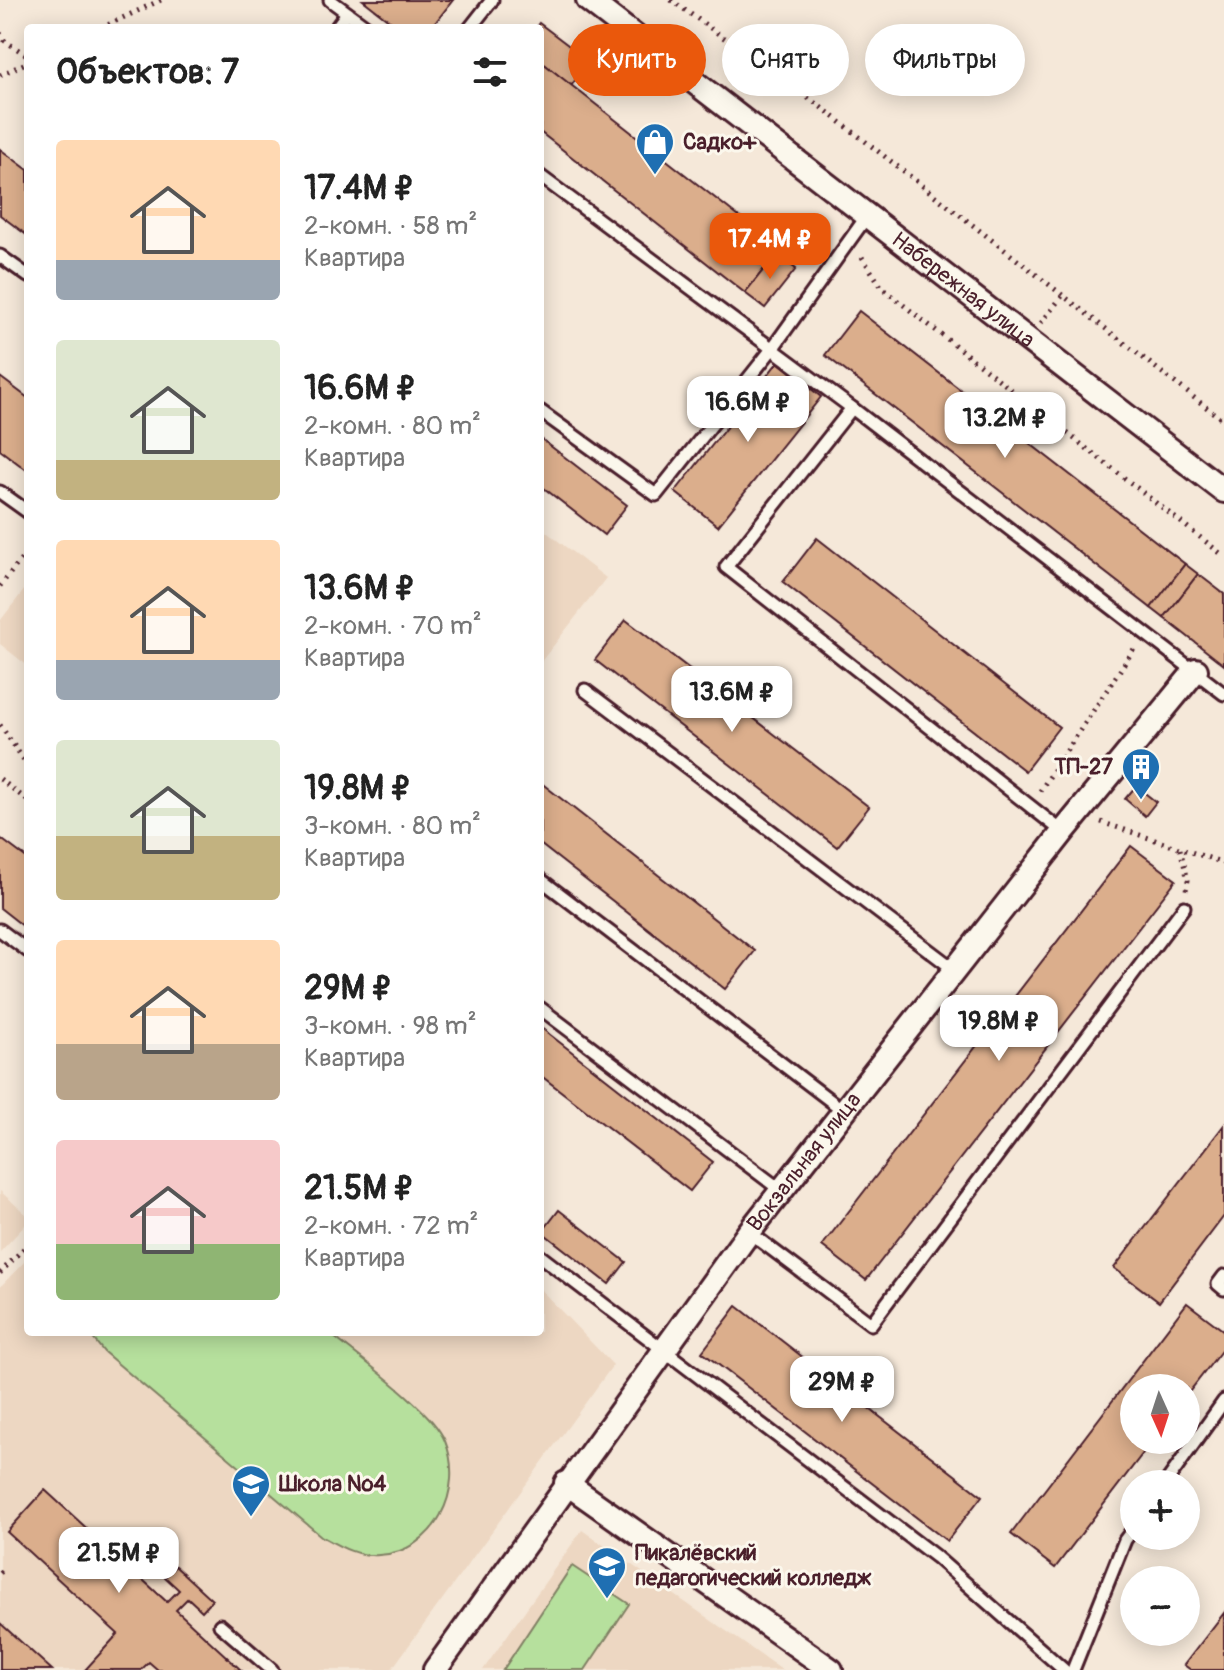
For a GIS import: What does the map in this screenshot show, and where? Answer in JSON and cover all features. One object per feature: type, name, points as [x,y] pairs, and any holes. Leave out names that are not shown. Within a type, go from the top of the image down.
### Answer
[{"type":"street","name":"Набережная улица","points":[[588,0],[1224,491]]},
{"type":"street","name":"Вокзальная улица","points":[[435,1670],[566,1483],[749,1232],[1070,823],[1196,670]]},
{"type":"street","points":[[566,1483],[831,1670]]},
{"type":"lane","points":[[330,0],[362,24]]},
{"type":"lane","points":[[473,24],[492,0]]},
{"type":"lane","points":[[339,24],[347,13]]},
{"type":"lane","points":[[544,179],[852,408],[1224,694]]},
{"type":"lane","points":[[544,414],[656,495],[772,349],[867,216]]},
{"type":"lane","points":[[0,256],[24,273]]},
{"type":"lane","points":[[852,408],[726,567],[1030,806],[1070,823]]},
{"type":"lane","points":[[0,492],[24,509]]},
{"type":"lane","points":[[585,690],[955,970]]},
{"type":"lane","points":[[544,882],[844,1111]]},
{"type":"lane","points":[[749,1232],[871,1324],[1184,907]]},
{"type":"lane","points":[[0,930],[24,948]]},
{"type":"lane","points":[[544,1011],[782,1191]]},
{"type":"lane","points":[[544,1259],[936,1557],[1064,1670]]},
{"type":"lane","points":[[1224,1276],[1218,1284],[1224,1289]]},
{"type":"lane","points":[[1175,1470],[1224,1401]]},
{"type":"lane","points":[[1073,1670],[1121,1550]]},
{"type":"lane","points":[[220,1625],[272,1670]]},
{"type":"path","points":[[110,24],[161,0]]},
{"type":"path","points":[[671,0],[829,113],[1224,421]]},
{"type":"path","points":[[0,33],[5,41],[24,53]]},
{"type":"path","points":[[0,75],[24,64]]},
{"type":"path","points":[[850,239],[883,289],[1224,556]]},
{"type":"path","points":[[1028,339],[1063,295]]},
{"type":"path","points":[[0,586],[24,556]]},
{"type":"path","points":[[1030,806],[1145,631]]},
{"type":"path","points":[[0,725],[24,760]]},
{"type":"path","points":[[0,779],[24,798]]},
{"type":"path","points":[[1070,823],[1180,848],[1224,863]]},
{"type":"path","points":[[1180,848],[1188,880],[1184,907]]},
{"type":"path","points":[[0,1273],[24,1248]]},
{"type":"shaded area","points":[[544,530],[606,578],[544,658]]},
{"type":"shaded area","points":[[24,590],[24,663],[0,644],[0,621]]},
{"type":"shaded area","points":[[0,1191],[24,1212],[24,1226],[0,1252]]},
{"type":"shaded area","name":"Школа №4","points":[[24,1262],[24,1336],[544,1336],[544,1293],[613,1365],[391,1670],[0,1670],[0,1287]]},
{"type":"shaded area","name":"Пикалёвский педагогический колледж","points":[[582,1530],[782,1670],[483,1670]]},
{"type":"green space","points":[[91,1336],[333,1336],[410,1399],[437,1428],[445,1441],[450,1460],[448,1498],[430,1531],[416,1543],[379,1555],[348,1550],[321,1536],[104,1352]]},
{"type":"green space","points":[[572,1566],[629,1604],[585,1670],[503,1670]]},
{"type":"building","points":[[363,0],[453,0],[434,24],[394,24]]},
{"type":"building","points":[[544,27],[568,45],[568,84],[544,64]]},
{"type":"building","points":[[544,64],[568,83],[568,96],[585,96],[780,249],[745,293],[544,135]]},
{"type":"building","points":[[0,149],[24,167],[24,233],[0,215]]},
{"type":"building","points":[[776,254],[796,269],[765,308],[745,293]]},
{"type":"building","points":[[859,311],[1185,564],[1151,608],[825,355]]},
{"type":"building","points":[[778,362],[821,397],[718,526],[675,492]]},
{"type":"building","points":[[0,377],[24,395],[24,468],[0,450]]},
{"type":"building","points":[[544,441],[627,505],[604,535],[544,488]]},
{"type":"building","points":[[817,538],[1059,727],[1025,771],[783,582]]},
{"type":"building","points":[[1185,564],[1198,574],[1164,618],[1151,608]]},
{"type":"building","points":[[1198,574],[1224,594],[1224,665],[1164,618]]},
{"type":"building","points":[[626,620],[869,807],[837,847],[595,660]]},
{"type":"building","points":[[544,785],[755,951],[725,989],[544,847]]},
{"type":"building","name":"ТП-27","points":[[1136,786],[1156,802],[1145,816],[1125,799]]},
{"type":"building","points":[[0,838],[24,856],[24,927],[0,908]]},
{"type":"building","points":[[1131,846],[1176,880],[866,1280],[822,1246]]},
{"type":"building","points":[[544,1030],[713,1162],[690,1191],[544,1078]]},
{"type":"building","points":[[1224,1125],[1224,1216],[1159,1302],[1114,1268]]},
{"type":"building","points":[[559,1210],[626,1262],[609,1284],[544,1234]]},
{"type":"building","points":[[1187,1303],[1224,1331],[1224,1347],[1200,1378],[1200,1374],[1133,1374]]},
{"type":"building","points":[[737,1306],[982,1496],[947,1541],[702,1352]]},
{"type":"building","points":[[1120,1391],[1120,1454],[1142,1454],[1130,1470],[1120,1470],[1120,1483],[1055,1568],[1011,1534]]},
{"type":"building","points":[[45,1490],[167,1602],[179,1590],[165,1577],[175,1566],[212,1600],[202,1611],[188,1598],[176,1610],[241,1670],[158,1670],[149,1662],[141,1670],[85,1670],[118,1634],[7,1532]]},
{"type":"building","points":[[1224,1613],[1224,1670],[1191,1670],[1184,1665]]},
{"type":"building","points":[[0,1623],[52,1670],[0,1670]]},
{"type":"place","name":"Садко+","points":[[655,176]]},
{"type":"place","name":"ТП-27","points":[[1141,801]]},
{"type":"place","name":"Школа №4","points":[[251,1518]]},
{"type":"place","name":"Пикалёвский педагогический колледж","points":[[607,1600]]}]
